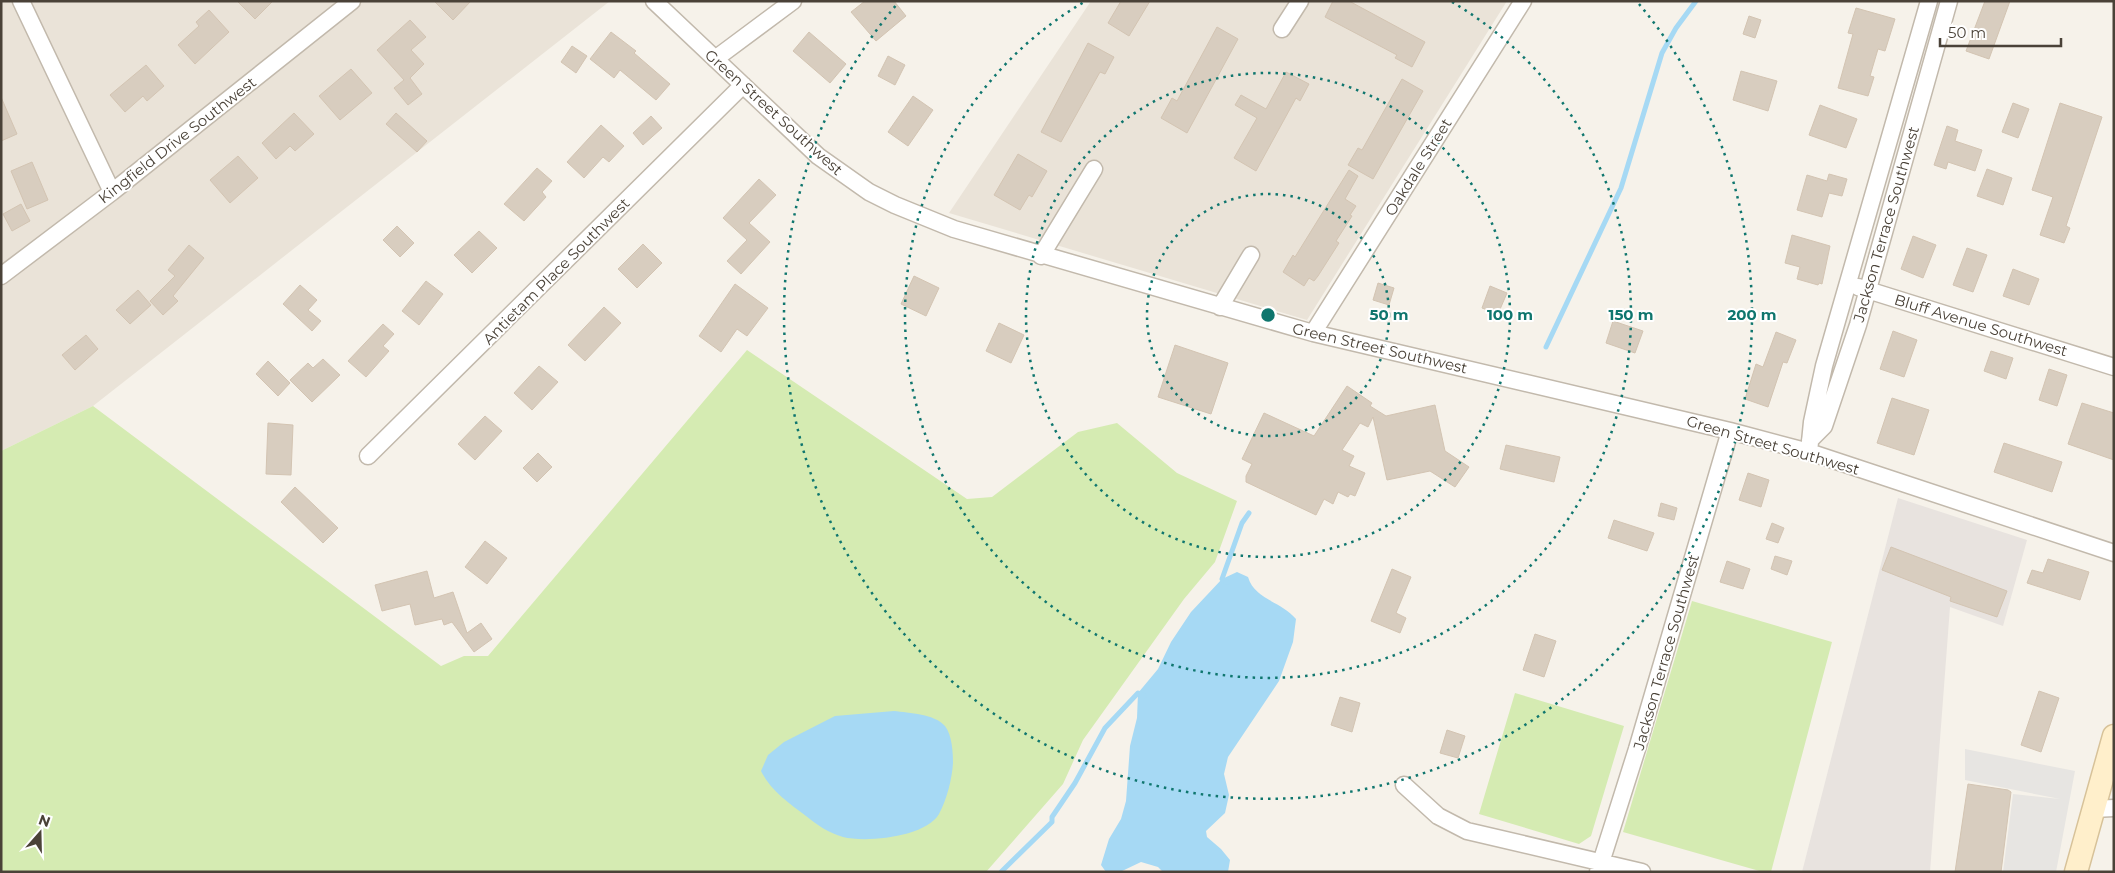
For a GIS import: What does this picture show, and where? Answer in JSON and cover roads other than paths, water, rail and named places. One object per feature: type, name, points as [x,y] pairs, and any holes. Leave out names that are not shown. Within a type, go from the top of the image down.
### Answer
[{"type":"main road","points":[[2076,872],[2104,808],[2114,736]]},
{"type":"street","points":[[21,1],[112,192]]},
{"type":"street","name":"Kingfield Drive Southwest","points":[[1,276],[112,192],[352,1]]},
{"type":"street","name":"Green Street Southwest","points":[[654,1],[818,156],[869,192],[895,206],[954,229],[1313,333],[1730,430],[1809,446],[2114,553]]},
{"type":"street","points":[[715,59],[794,1]]},
{"type":"street","points":[[1282,30],[1300,1]]},
{"type":"street","name":"Oakdale Street","points":[[1313,333],[1523,1]]},
{"type":"street","name":"Jackson Terrace Southwest","points":[[1809,446],[1824,366],[1929,1]]},
{"type":"street","name":"Jackson Terrace Southwest","points":[[1809,446],[1824,426],[1868,290],[1949,1]]},
{"type":"street","name":"Antietam Place Southwest","points":[[368,456],[743,85]]},
{"type":"street","points":[[1042,256],[1094,169]]},
{"type":"street","points":[[1220,306],[1251,255]]},
{"type":"street","name":"Bluff Avenue Southwest","points":[[1848,284],[2114,367]]},
{"type":"street","name":"Jackson Terrace Southwest","points":[[1599,867],[1637,749],[1730,430]]},
{"type":"street","points":[[1404,785],[1438,816],[1467,831],[1599,867],[1642,872]]},
{"type":"water","points":[[1237,572],[1248,577],[1251,585],[1262,596],[1283,608],[1296,619],[1293,642],[1279,681],[1228,757],[1224,774],[1229,795],[1225,813],[1206,831],[1207,837],[1230,860],[1228,872],[1163,872],[1158,867],[1141,862],[1120,872],[1106,872],[1101,865],[1109,839],[1121,819],[1126,801],[1130,746],[1137,718],[1138,693],[1158,669],[1171,642],[1191,612],[1222,579]]},
{"type":"water","points":[[894,711],[935,719],[945,726],[951,739],[953,763],[947,795],[939,814],[932,822],[922,828],[909,833],[880,838],[853,839],[843,837],[819,826],[787,801],[775,790],[761,771],[768,755],[784,742],[835,716]]},
{"type":"waterway","points":[[1546,347],[1621,188],[1662,53],[1676,28],[1696,1]]},
{"type":"waterway","points":[[1227,582],[1222,579],[1242,523],[1249,513]]},
{"type":"waterway","points":[[1001,872],[1052,822],[1052,817],[1075,783],[1105,728],[1138,693],[1144,696]]}]
